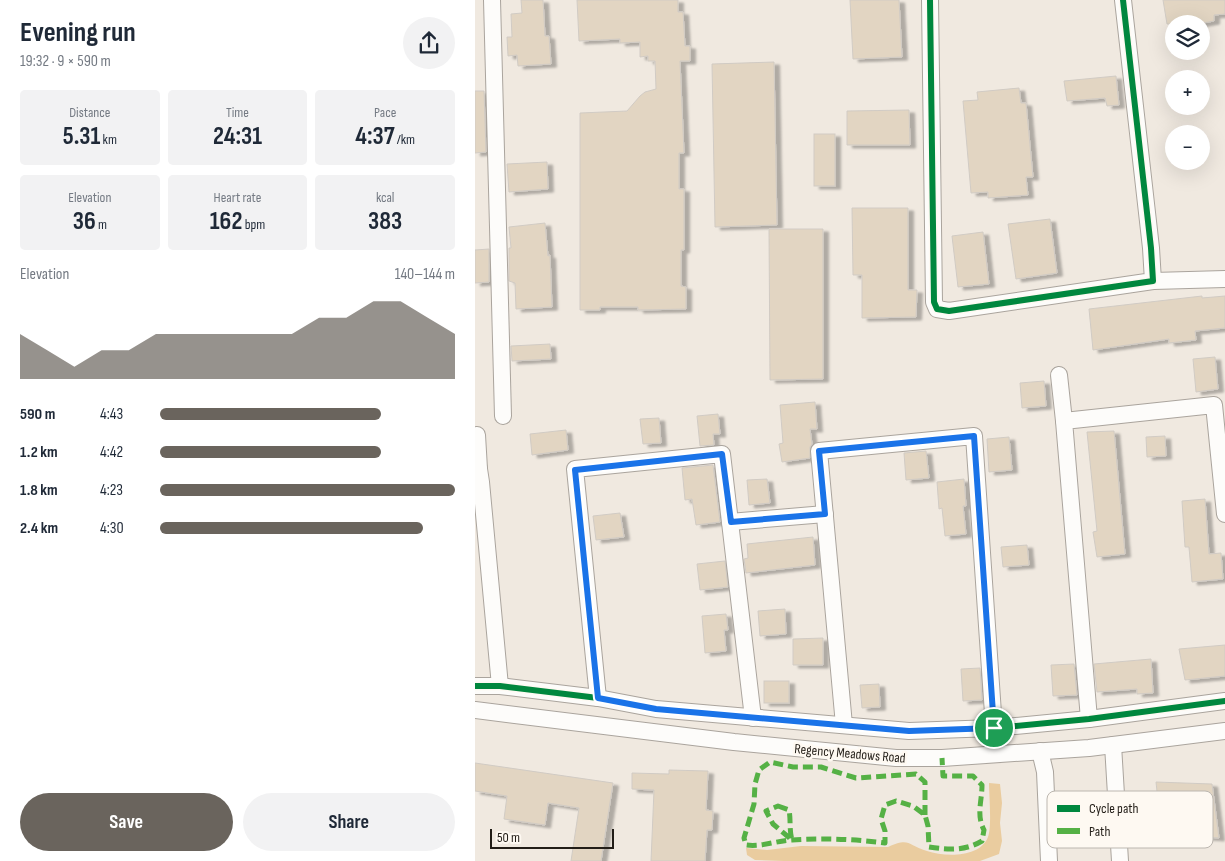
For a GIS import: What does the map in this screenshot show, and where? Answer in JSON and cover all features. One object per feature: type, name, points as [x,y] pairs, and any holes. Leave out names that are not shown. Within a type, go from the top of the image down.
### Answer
[{"type":"street","points":[[492,0],[503,416]]},
{"type":"street","points":[[930,0],[933,293],[937,309],[949,311],[1153,281],[1225,279]]},
{"type":"street","points":[[1123,0],[1151,248],[1153,281]]},
{"type":"street","points":[[1059,375],[1089,719]]},
{"type":"street","points":[[1064,421],[1214,405],[1225,514]]},
{"type":"street","points":[[477,435],[477,469],[500,686]]},
{"type":"street","points":[[844,725],[819,451],[974,436],[994,728]]},
{"type":"street","points":[[598,698],[575,470],[722,454],[753,718]]},
{"type":"street","points":[[731,522],[825,514]]},
{"type":"street","points":[[475,686],[500,686],[598,698],[656,709],[909,731],[994,728],[1089,719],[1225,701]]},
{"type":"street","name":"Regency Meadows Road","points":[[475,710],[734,742],[896,758],[942,758],[1040,751],[1113,745],[1225,731]]},
{"type":"street","points":[[1113,745],[1116,791]]},
{"type":"street","points":[[1040,751],[1045,772],[1047,816]]},
{"type":"street","points":[[1048,848],[1049,861]]},
{"type":"street","points":[[1119,848],[1120,861]]},
{"type":"shaded area","points":[[989,783],[1000,784],[1002,841],[999,854],[980,861],[784,861],[755,860],[747,855],[746,848],[767,850],[801,846],[888,847],[905,842],[934,853],[952,855],[970,852],[984,844],[988,837],[990,818]]},
{"type":"building","points":[[521,0],[543,0],[545,36],[549,36],[551,64],[518,66],[517,55],[508,56],[507,37],[512,37],[511,14],[522,13]]},
{"type":"building","points":[[577,0],[678,0],[678,12],[683,12],[685,46],[690,46],[690,61],[680,61],[684,153],[679,153],[679,189],[684,189],[684,250],[681,250],[681,286],[686,287],[686,309],[638,310],[638,307],[600,307],[600,310],[580,310],[580,113],[627,111],[645,92],[656,89],[655,61],[648,61],[648,56],[640,57],[640,42],[620,43],[620,39],[579,41]]},
{"type":"building","points":[[850,0],[899,0],[902,57],[853,59]]},
{"type":"building","points":[[1163,0],[1225,0],[1225,14],[1214,15],[1214,21],[1210,22],[1210,15],[1166,15]]},
{"type":"building","points":[[774,62],[777,225],[715,227],[712,64]]},
{"type":"building","points":[[1116,76],[1119,105],[1107,106],[1105,98],[1067,101],[1064,81]]},
{"type":"building","points":[[1019,88],[1021,103],[1026,103],[1033,177],[1026,177],[1028,195],[988,198],[988,192],[971,193],[963,101],[978,100],[977,92]]},
{"type":"building","points":[[475,91],[484,91],[486,152],[475,153]]},
{"type":"building","points":[[909,110],[910,145],[847,145],[847,111]]},
{"type":"building","points":[[814,134],[835,134],[835,186],[814,186]]},
{"type":"building","points":[[547,162],[548,189],[509,192],[507,164]]},
{"type":"building","points":[[852,208],[908,208],[908,290],[917,290],[916,317],[862,318],[862,275],[853,275]]},
{"type":"building","points":[[1050,219],[1057,273],[1016,279],[1008,224]]},
{"type":"building","points":[[545,223],[548,256],[550,255],[552,307],[516,309],[515,283],[509,281],[509,248],[511,248],[509,227]]},
{"type":"building","points":[[769,229],[823,229],[823,379],[770,380]]},
{"type":"building","points":[[983,232],[989,284],[958,287],[952,236]]},
{"type":"building","points":[[489,249],[489,282],[475,283],[475,250]]},
{"type":"building","points":[[1202,296],[1202,298],[1225,296],[1225,328],[1195,331],[1196,340],[1169,343],[1169,339],[1093,350],[1089,309]]},
{"type":"building","points":[[550,344],[551,359],[512,361],[511,346]]},
{"type":"building","points":[[1215,357],[1218,389],[1196,392],[1193,359]]},
{"type":"building","points":[[1044,381],[1046,406],[1022,408],[1020,383]]},
{"type":"building","points":[[815,402],[817,429],[810,429],[812,444],[810,447],[810,458],[782,462],[779,444],[783,443],[780,405]]},
{"type":"building","points":[[718,414],[720,434],[713,434],[714,445],[700,446],[697,416]]},
{"type":"building","points":[[659,418],[661,443],[643,444],[640,419]]},
{"type":"building","points":[[566,430],[568,450],[532,455],[530,434]]},
{"type":"building","points":[[1114,431],[1125,554],[1097,557],[1093,532],[1097,531],[1087,432]]},
{"type":"building","points":[[1165,436],[1166,456],[1147,457],[1146,437]]},
{"type":"building","points":[[1009,437],[1012,470],[989,472],[987,439]]},
{"type":"building","points":[[926,451],[929,478],[906,480],[904,453]]},
{"type":"building","points":[[713,465],[720,522],[696,525],[692,499],[685,500],[682,468]]},
{"type":"building","points":[[767,479],[770,503],[749,505],[747,480]]},
{"type":"building","points":[[964,479],[966,506],[963,506],[966,534],[945,536],[942,508],[939,509],[937,482]]},
{"type":"building","points":[[1205,499],[1209,554],[1221,553],[1223,579],[1192,582],[1189,547],[1185,547],[1182,501]]},
{"type":"building","points":[[620,513],[624,537],[596,540],[593,516]]},
{"type":"building","points":[[813,537],[815,565],[746,573],[744,559],[748,558],[747,544]]},
{"type":"building","points":[[1027,545],[1029,565],[1003,567],[1001,547]]},
{"type":"building","points":[[725,561],[728,587],[700,590],[697,564]]},
{"type":"building","points":[[785,609],[786,634],[760,636],[758,611]]},
{"type":"building","points":[[726,614],[728,630],[724,630],[726,651],[705,653],[702,616]]},
{"type":"building","points":[[823,638],[823,665],[793,665],[793,639]]},
{"type":"building","points":[[1225,645],[1225,676],[1185,680],[1179,649]]},
{"type":"building","points":[[1151,659],[1153,693],[1137,694],[1137,689],[1097,692],[1094,664]]},
{"type":"building","points":[[1074,664],[1077,695],[1053,696],[1051,665]]},
{"type":"building","points":[[980,668],[982,700],[963,701],[961,669]]},
{"type":"building","points":[[764,681],[789,681],[789,703],[764,703]]},
{"type":"building","points":[[879,684],[880,707],[862,708],[860,685]]},
{"type":"building","points":[[475,763],[613,783],[601,861],[571,861],[579,808],[548,803],[545,825],[504,819],[507,796],[475,791]]},
{"type":"building","points":[[669,770],[708,771],[706,810],[713,811],[712,830],[707,830],[705,861],[651,861],[654,790],[632,789],[632,773],[669,774]]},
{"type":"building","points":[[1156,782],[1212,784],[1213,791],[1157,791]]},
{"type":"building","points":[[1213,792],[1219,838],[1213,838]]},
{"type":"marked path","points":[[925,815],[925,782],[916,774],[856,778],[821,767],[793,767],[770,762],[759,770],[755,784],[754,804],[744,838],[746,845],[815,839],[885,843],[885,831],[881,819],[885,805],[896,801],[913,806],[925,815],[928,826],[929,847],[943,849],[969,847],[982,841],[984,830],[980,819],[982,785],[973,776],[943,776],[942,758]]},
{"type":"marked path","points":[[778,806],[789,810],[792,840],[773,824],[766,811],[778,806]]},
{"type":"cycle path","points":[[930,0],[934,302],[937,309],[949,311],[1153,281],[1151,248],[1123,0]]},
{"type":"cycle path","points":[[475,686],[500,686],[598,698],[656,709],[909,731],[994,728],[1089,719],[1225,701]]},
{"type":"route","points":[[974,436],[994,728],[909,731],[656,709],[598,698],[575,470],[722,454],[731,522],[825,514],[819,451],[974,436]]}]
